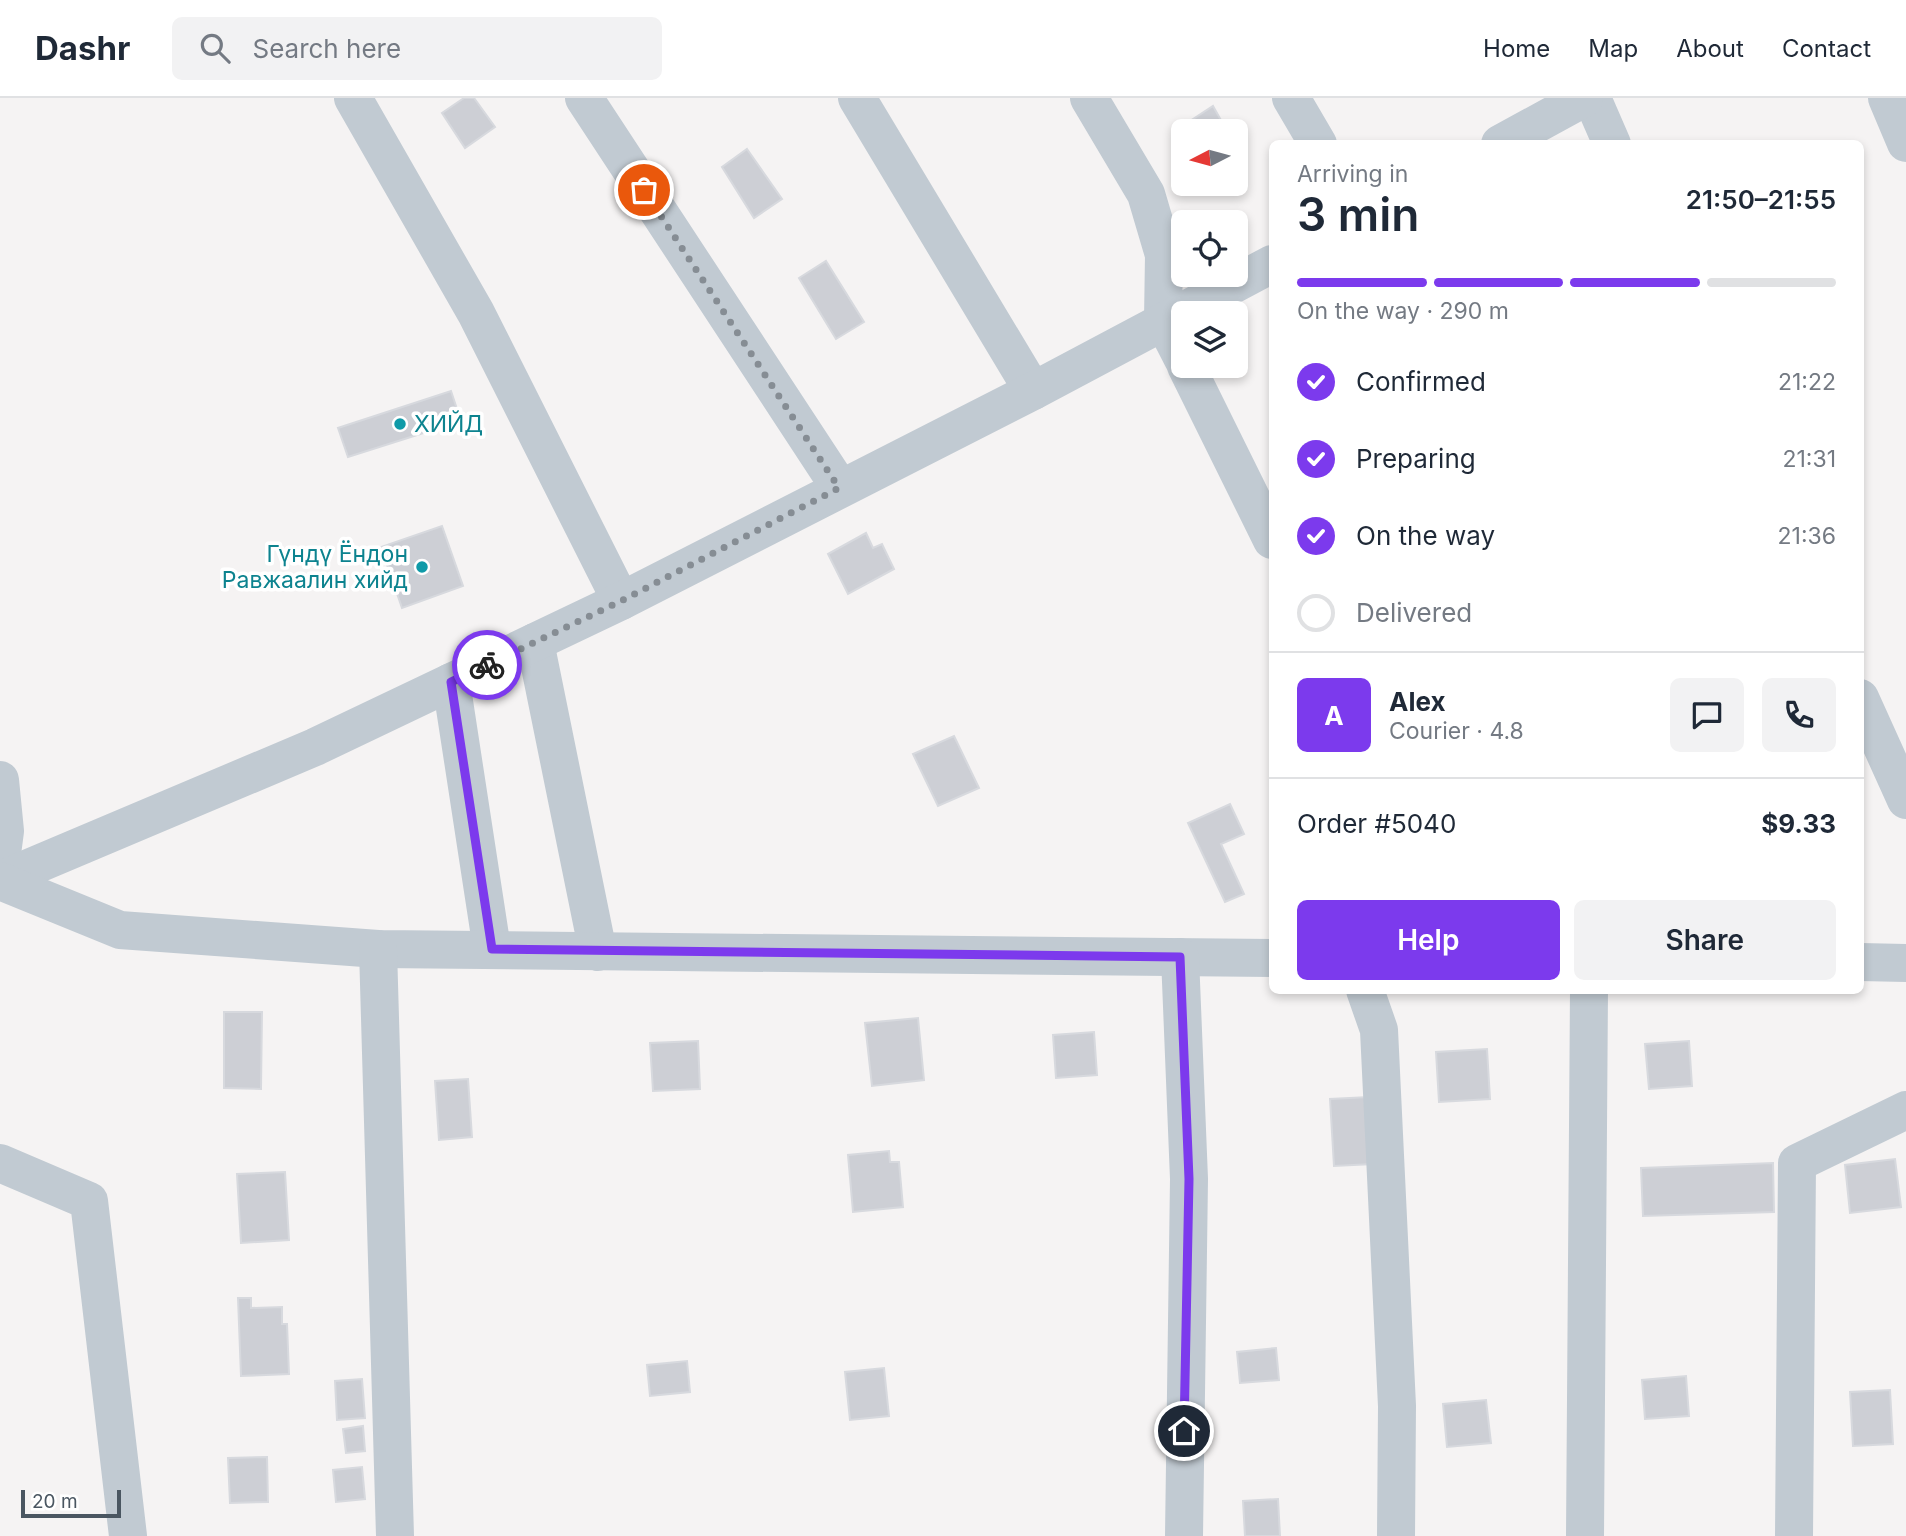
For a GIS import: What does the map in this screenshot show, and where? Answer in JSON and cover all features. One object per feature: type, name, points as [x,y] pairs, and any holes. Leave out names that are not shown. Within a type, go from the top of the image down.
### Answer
[{"type":"street","points":[[353,98],[476,313],[621,601]]},
{"type":"street","points":[[584,98],[839,488]]},
{"type":"street","points":[[857,98],[1033,391]]},
{"type":"street","points":[[1089,98],[1146,194],[1164,256],[1163,320],[1171,336]]},
{"type":"street","points":[[1291,98],[1316,140]]},
{"type":"street","points":[[1507,140],[1584,98]]},
{"type":"street","points":[[1592,98],[1610,140]]},
{"type":"street","points":[[1887,98],[1906,143]]},
{"type":"street","points":[[0,880],[315,747],[621,601],[1033,391],[1269,266]]},
{"type":"street","points":[[1192,378],[1269,534]]},
{"type":"street","points":[[535,642],[598,952]]},
{"type":"street","points":[[451,682],[492,949]]},
{"type":"street","points":[[1864,707],[1906,800]]},
{"type":"street","points":[[0,780],[5,831],[0,869]]},
{"type":"street","points":[[0,880],[120,930],[378,949],[1269,958]]},
{"type":"street","points":[[378,949],[395,1536]]},
{"type":"street","points":[[1180,957],[1189,1179],[1184,1536]]},
{"type":"street","points":[[1864,962],[1906,963]]},
{"type":"street","points":[[1366,994],[1379,1030],[1397,1406],[1396,1536]]},
{"type":"street","points":[[1585,1536],[1589,994]]},
{"type":"street","points":[[1794,1536],[1797,1163],[1906,1110]]},
{"type":"street","points":[[0,1163],[89,1201],[128,1536]]},
{"type":"building","points":[[464,98],[474,98],[495,127],[465,148],[442,113]]},
{"type":"building","points":[[1213,106],[1220,119],[1193,119]]},
{"type":"building","points":[[747,149],[782,199],[754,218],[722,167]]},
{"type":"building","points":[[826,261],[864,322],[836,339],[799,278]]},
{"type":"building","name":"ХИЙД","points":[[451,391],[461,421],[348,457],[338,428]]},
{"type":"building","name":"Гүндү Ёндон Равжаалин хийд","points":[[442,526],[463,586],[402,608],[381,547]]},
{"type":"building","points":[[866,533],[873,548],[882,544],[894,569],[848,594],[828,554]]},
{"type":"building","points":[[954,736],[979,788],[938,806],[913,754]]},
{"type":"building","points":[[1230,804],[1244,834],[1221,844],[1244,894],[1225,902],[1188,823]]},
{"type":"building","points":[[224,1012],[262,1012],[261,1089],[224,1088]]},
{"type":"building","points":[[918,1018],[924,1080],[872,1086],[865,1023]]},
{"type":"building","points":[[1094,1032],[1097,1075],[1056,1078],[1053,1035]]},
{"type":"building","points":[[698,1041],[700,1089],[653,1091],[650,1043]]},
{"type":"building","points":[[1689,1041],[1692,1086],[1649,1089],[1645,1044]]},
{"type":"building","points":[[1487,1049],[1490,1099],[1439,1102],[1436,1052]]},
{"type":"building","points":[[468,1079],[472,1137],[439,1140],[435,1081]]},
{"type":"building","points":[[1369,1097],[1373,1164],[1334,1166],[1330,1099]]},
{"type":"building","points":[[889,1151],[890,1162],[899,1162],[903,1207],[853,1212],[848,1155]]},
{"type":"building","points":[[1895,1159],[1901,1207],[1850,1213],[1845,1165]]},
{"type":"building","points":[[1773,1163],[1774,1212],[1643,1216],[1641,1168]]},
{"type":"building","points":[[285,1172],[289,1240],[241,1243],[237,1174]]},
{"type":"building","points":[[238,1298],[251,1298],[251,1308],[282,1307],[282,1324],[287,1324],[289,1374],[241,1376]]},
{"type":"building","points":[[1276,1348],[1279,1380],[1240,1383],[1237,1352]]},
{"type":"building","points":[[687,1361],[690,1392],[650,1396],[647,1365]]},
{"type":"building","points":[[884,1368],[889,1416],[850,1420],[845,1372]]},
{"type":"building","points":[[1686,1376],[1689,1416],[1645,1419],[1642,1380]]},
{"type":"building","points":[[362,1379],[365,1418],[337,1420],[335,1381]]},
{"type":"building","points":[[1890,1390],[1893,1444],[1853,1446],[1850,1392]]},
{"type":"building","points":[[1486,1400],[1491,1443],[1447,1447],[1443,1404]]},
{"type":"building","points":[[363,1426],[365,1451],[346,1453],[343,1429]]},
{"type":"building","points":[[267,1457],[268,1502],[230,1503],[228,1458]]},
{"type":"building","points":[[362,1467],[365,1499],[336,1502],[333,1470]]},
{"type":"building","points":[[1278,1499],[1280,1536],[1245,1536],[1243,1501]]},
{"type":"way so far","points":[[487,665],[621,601],[839,488],[644,190]]},
{"type":"place","name":"ХИЙД","points":[[400,424]]},
{"type":"place","name":"Гүндү Ёндон Равжаалин хийд","points":[[422,567]]},
{"type":"route","points":[[487,665],[451,682],[492,949],[694,954],[1180,957],[1189,1179],[1184,1431]]}]
